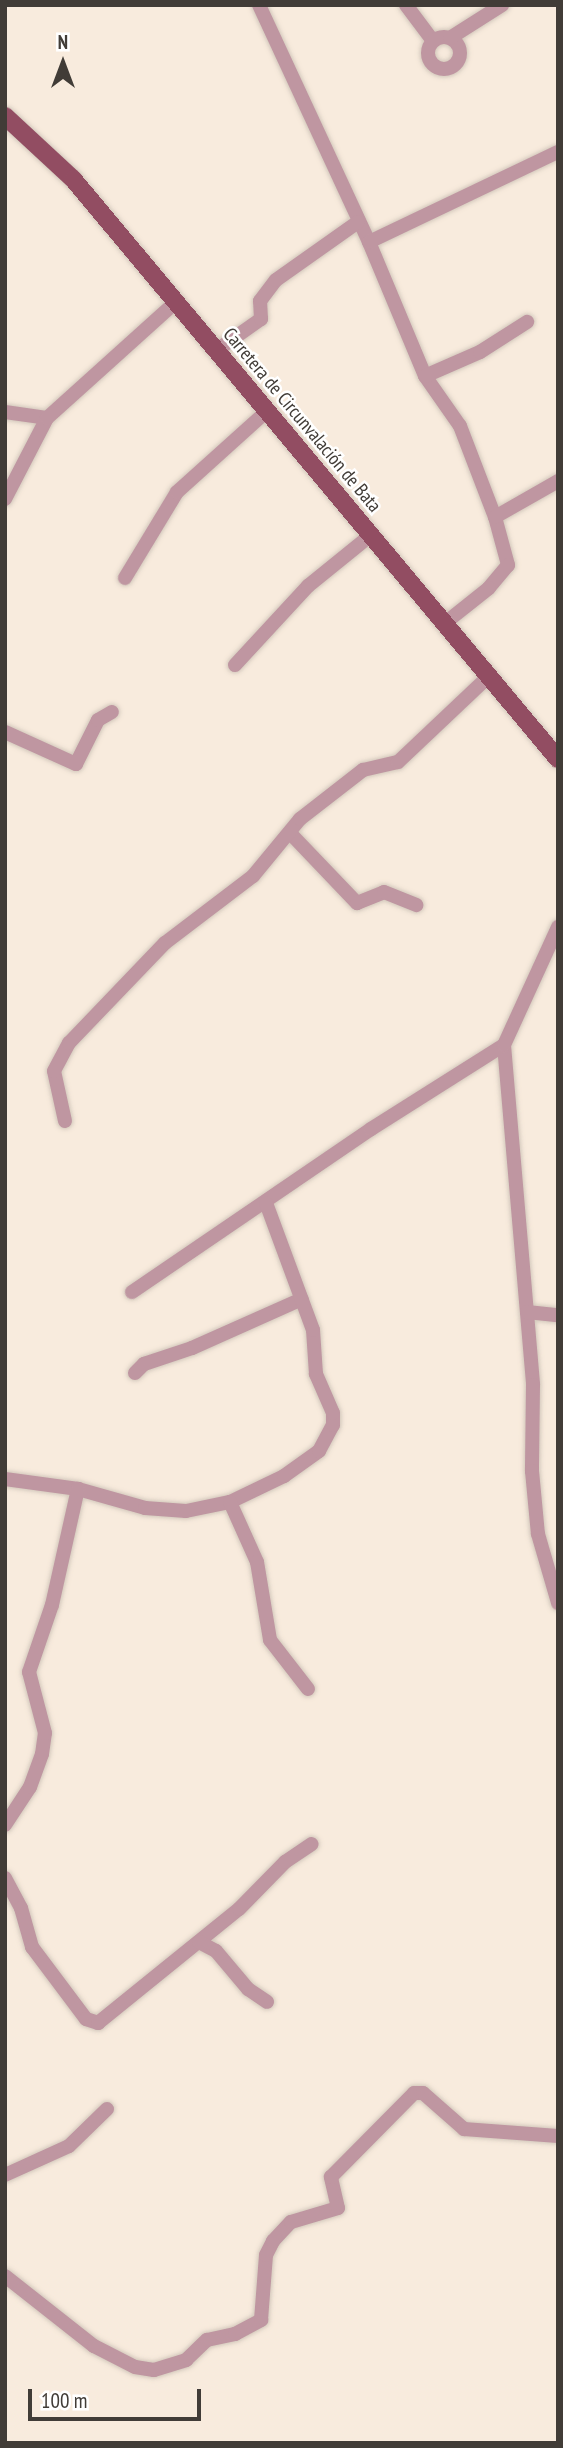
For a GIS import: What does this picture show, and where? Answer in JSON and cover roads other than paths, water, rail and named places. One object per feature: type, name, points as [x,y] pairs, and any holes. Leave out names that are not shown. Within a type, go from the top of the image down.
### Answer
[{"type":"main road","name":"Carretera de Circunvalación de Bata","points":[[5,116],[73,179],[558,759]]},
{"type":"street","points":[[259,5],[369,242],[425,376],[460,426],[495,517],[508,565],[489,588],[445,623]]},
{"type":"street","points":[[406,5],[433,41]]},
{"type":"street","points":[[433,41],[450,38],[502,5]]},
{"type":"street","points":[[433,41],[428,51],[430,62],[439,69],[450,69],[459,61],[461,50],[450,38]]},
{"type":"street","points":[[369,242],[558,152]]},
{"type":"street","points":[[217,350],[261,319],[260,301],[276,280],[358,222]]},
{"type":"street","points":[[5,499],[47,418],[176,302]]},
{"type":"street","points":[[425,376],[480,352],[527,322]]},
{"type":"street","points":[[125,578],[187,481],[268,411]]},
{"type":"street","points":[[5,412],[47,418]]},
{"type":"street","points":[[495,517],[558,481]]},
{"type":"street","points":[[235,665],[308,586],[371,535]]},
{"type":"street","points":[[65,1121],[54,1071],[69,1043],[165,943],[253,876],[300,819],[363,770],[398,762],[489,676]]},
{"type":"street","points":[[5,732],[76,764],[98,720],[112,712]]},
{"type":"street","points":[[290,833],[356,903],[384,892],[417,905]]},
{"type":"street","points":[[558,927],[504,1045],[527,1312],[538,1534],[558,1603]]},
{"type":"street","points":[[132,1292],[371,1129],[504,1045]]},
{"type":"street","points":[[5,1479],[78,1489],[165,1510],[205,1509],[230,1502],[310,1458],[330,1435],[332,1413],[316,1374],[314,1338],[302,1299],[266,1203]]},
{"type":"street","points":[[135,1373],[144,1364],[192,1348],[302,1299]]},
{"type":"street","points":[[527,1312],[558,1315]]},
{"type":"street","points":[[5,1825],[30,1787],[42,1754],[45,1733],[29,1672],[52,1605],[78,1489]]},
{"type":"street","points":[[230,1502],[257,1562],[270,1640],[308,1689]]},
{"type":"street","points":[[5,1878],[21,1908],[32,1947],[92,2022],[103,2021],[250,1900],[285,1862],[312,1844]]},
{"type":"street","points":[[199,1942],[216,1951],[248,1989],[267,2001]]},
{"type":"street","points":[[5,2276],[94,2346],[135,2367],[154,2370],[186,2360],[207,2340],[246,2330],[261,2320],[266,2255],[273,2241],[291,2222],[338,2208],[331,2177],[414,2094],[423,2093],[464,2129],[558,2136]]},
{"type":"street","points":[[5,2175],[69,2146],[107,2109]]}]
